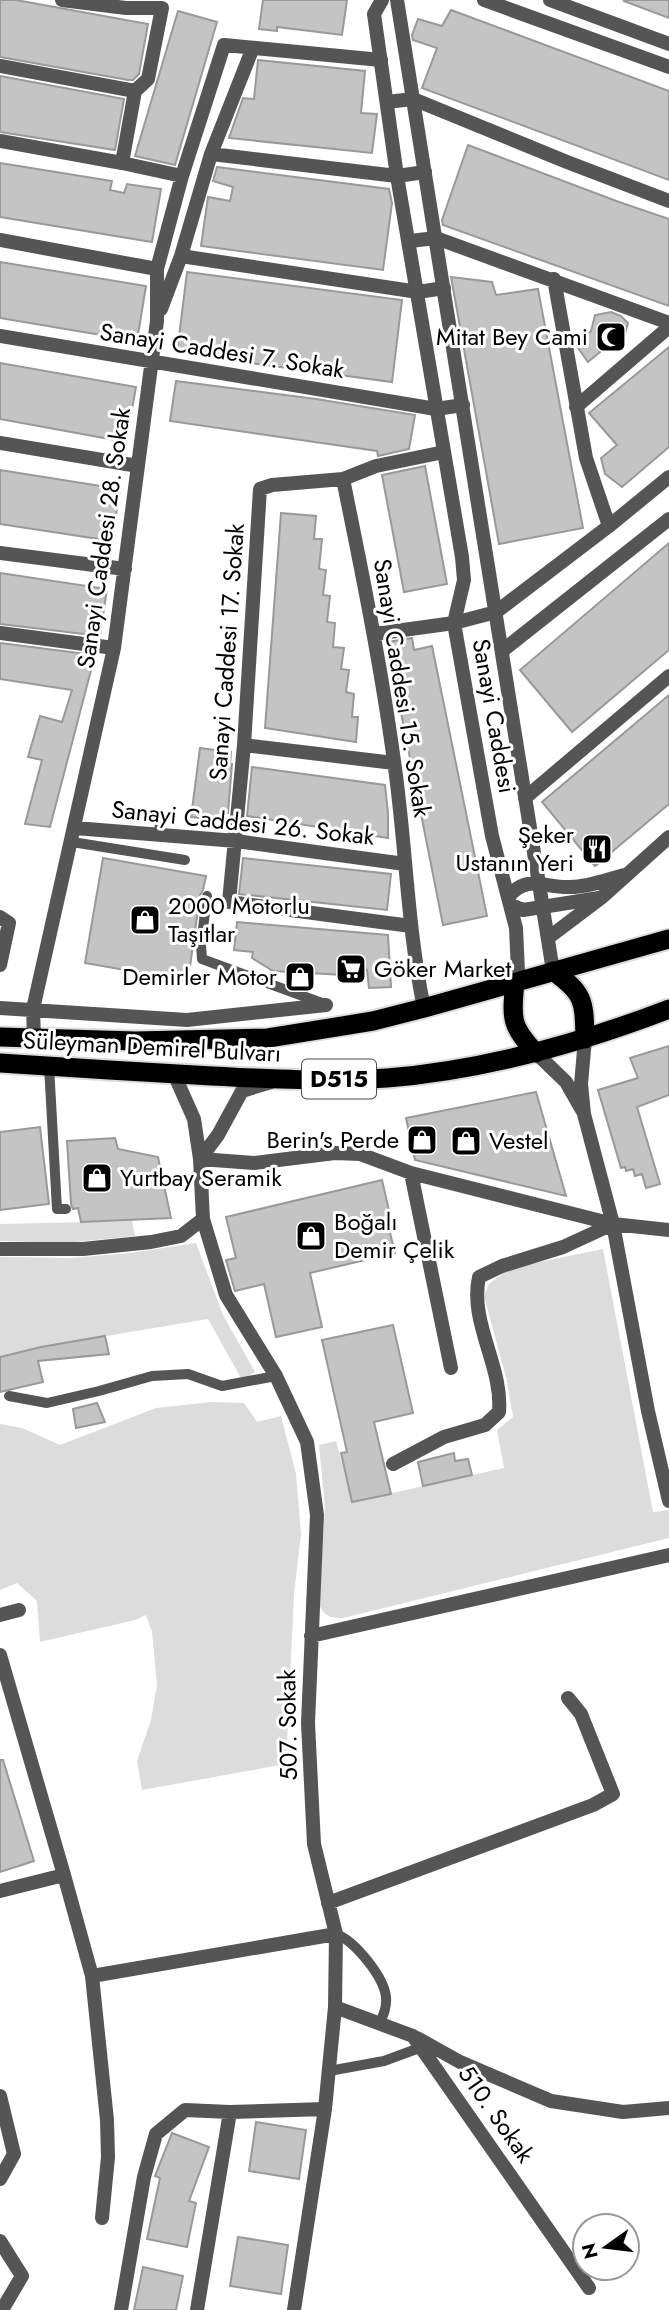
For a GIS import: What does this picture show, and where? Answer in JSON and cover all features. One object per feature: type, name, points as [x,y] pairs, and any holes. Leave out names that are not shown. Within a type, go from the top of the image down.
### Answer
[{"type":"highway","name":"Süleyman Demirel Bulvarı","points":[[0,1037],[135,1041],[268,1038],[373,1021],[669,939]]},
{"type":"highway","points":[[553,971],[579,992],[584,1012],[585,1039]]},
{"type":"highway","points":[[515,983],[513,1023],[523,1040],[536,1053]]},
{"type":"highway","name":"Süleyman Demirel Bulvarı","points":[[0,1063],[278,1080],[386,1078],[484,1064],[536,1053],[669,1009]]},
{"type":"street","points":[[62,0],[126,8],[166,4],[149,79],[135,92],[122,163]]},
{"type":"street","name":"Sanayi Caddesi","points":[[382,0],[374,14],[397,176],[463,556],[464,580],[454,623],[492,836],[510,900],[517,950],[518,972],[515,983]]},
{"type":"street","name":"Sanayi Caddesi","points":[[397,0],[553,971]]},
{"type":"street","points":[[484,0],[669,67]]},
{"type":"street","points":[[550,0],[669,44]]},
{"type":"street","name":"Sanayi Caddesi 28. Sokak","points":[[34,1038],[33,1009],[114,649],[157,321],[157,269],[182,176],[224,46],[251,50]]},
{"type":"street","points":[[157,321],[181,256],[211,154],[251,50],[381,60]]},
{"type":"street","points":[[0,66],[135,92]]},
{"type":"street","points":[[387,102],[413,99],[669,201]]},
{"type":"street","points":[[0,141],[182,176]]},
{"type":"street","points":[[211,154],[397,176],[425,172]]},
{"type":"street","points":[[410,241],[436,238],[554,279],[669,325],[576,407]]},
{"type":"street","points":[[0,240],[157,269]]},
{"type":"street","points":[[181,256],[418,292],[444,288]]},
{"type":"street","points":[[554,279],[586,458],[609,526]]},
{"type":"street","name":"Sanayi Caddesi 7. Sokak","points":[[0,336],[436,409]]},
{"type":"street","points":[[436,409],[463,405]]},
{"type":"street","points":[[0,443],[138,466]]},
{"type":"street","points":[[343,479],[376,466],[444,452]]},
{"type":"street","points":[[496,612],[669,477]]},
{"type":"street","name":"Sanayi Caddesi 15. Sokak","points":[[343,479],[374,634],[394,763],[411,926],[424,1008]]},
{"type":"street","name":"Sanayi Caddesi 17. Sokak","points":[[343,479],[272,485],[260,489],[244,745],[229,902],[411,926]]},
{"type":"street","points":[[502,651],[669,519]]},
{"type":"street","points":[[0,553],[125,569]]},
{"type":"street","name":"Sanayi Caddesi","points":[[454,623],[496,612]]},
{"type":"street","points":[[374,634],[454,623]]},
{"type":"street","points":[[0,633],[114,649]]},
{"type":"street","points":[[526,798],[669,676]]},
{"type":"street","points":[[244,745],[394,763]]},
{"type":"street","name":"Sanayi Caddesi 26. Sokak","points":[[74,835],[160,827],[236,841],[405,864]]},
{"type":"street","points":[[548,938],[601,898],[669,837]]},
{"type":"street","points":[[601,898],[523,910],[510,900],[518,885],[530,882],[570,887],[625,874]]},
{"type":"street","points":[[0,917],[9,923],[0,965]]},
{"type":"street","points":[[0,1008],[187,1020],[326,1005]]},
{"type":"street","points":[[585,1039],[581,1084],[584,1114],[613,1224],[648,1411],[669,1501]]},
{"type":"street","points":[[536,1053],[565,1083],[584,1114]]},
{"type":"street","name":"507. Sokak","points":[[174,1074],[194,1119],[200,1159],[203,1219],[226,1295],[276,1376],[307,1442],[317,1515],[310,1636],[309,1723],[314,1844],[336,1934],[335,2007],[325,2109],[293,2310]]},
{"type":"street","points":[[200,1159],[218,1135],[242,1091],[278,1080]]},
{"type":"street","points":[[200,1159],[254,1163],[335,1153],[360,1154],[411,1173],[613,1224],[669,1230]]},
{"type":"street","points":[[411,1173],[450,1368]]},
{"type":"street","points":[[0,1249],[83,1249],[151,1242],[181,1236],[203,1219]]},
{"type":"street","points":[[393,1464],[444,1437],[485,1425],[499,1412],[501,1394],[477,1301],[479,1277],[502,1266],[563,1247],[613,1224]]},
{"type":"street","points":[[310,1636],[669,1555]]},
{"type":"street","points":[[0,1615],[19,1610]]},
{"type":"street","points":[[0,1655],[92,1976],[107,2120],[108,2157],[102,2218]]},
{"type":"street","points":[[328,1903],[593,1805],[613,1794],[581,1714],[568,1698]]},
{"type":"street","points":[[0,1891],[64,1875]]},
{"type":"street","points":[[92,1976],[336,1934]]},
{"type":"street","points":[[335,2007],[551,2101],[623,2112],[669,2108]]},
{"type":"street","name":"510. Sokak","points":[[417,2042],[589,2288]]},
{"type":"street","points":[[0,2096],[14,2154],[0,2179]]},
{"type":"street","points":[[121,2310],[144,2177],[156,2134],[185,2110],[230,2112],[325,2109]]},
{"type":"street","points":[[197,2310],[230,2112]]},
{"type":"street","points":[[0,2241],[22,2276],[2,2310]]},
{"type":"lane","points":[[74,835],[185,860]]},
{"type":"lane","points":[[208,896],[201,945],[202,959],[326,1005]]},
{"type":"lane","points":[[49,1066],[57,1209],[66,1209]]},
{"type":"lane","points":[[9,1396],[47,1403],[152,1376],[188,1374],[222,1386],[276,1376]]},
{"type":"lane","points":[[336,1934],[353,1943],[384,1987],[386,2010],[379,2024]]},
{"type":"lane","points":[[329,2071],[369,2065],[417,2042]]},
{"type":"shaded area","points":[[132,1221],[135,1236],[66,1243],[0,1241],[0,1224]]},
{"type":"shaded area","points":[[196,1243],[223,1315],[255,1372],[242,1380],[208,1319],[40,1347],[0,1357],[0,1257],[72,1258]]},
{"type":"shaded area","points":[[603,1249],[653,1512],[669,1510],[669,1538],[343,1618],[325,1614],[319,1604],[325,1507],[319,1445],[336,1441],[352,1502],[504,1468],[497,1430],[513,1417],[507,1381],[484,1296],[489,1284],[510,1268]]},
{"type":"shaded area","points":[[212,1402],[244,1403],[257,1422],[281,1416],[296,1474],[301,1534],[294,1594],[286,1764],[142,1790],[137,1761],[151,1720],[157,1684],[152,1632],[146,1615],[135,1620],[40,1642],[37,1601],[17,1583],[0,1590],[0,1424],[22,1428],[60,1445],[156,1408]]},
{"type":"building","points":[[0,0],[16,0],[148,24],[139,74],[133,80],[128,80],[0,57]]},
{"type":"building","points":[[263,0],[347,0],[342,35],[277,27],[277,31],[259,29]]},
{"type":"building","points":[[669,0],[669,18],[624,1]]},
{"type":"building","points":[[451,10],[669,91],[669,180],[422,88],[437,48],[413,40],[412,35],[418,19],[442,26]]},
{"type":"building","points":[[178,11],[217,22],[175,165],[135,156]]},
{"type":"building","points":[[258,60],[365,71],[361,113],[377,114],[372,153],[229,138],[243,98],[254,99]]},
{"type":"building","points":[[0,76],[124,99],[115,150],[0,132]]},
{"type":"building","points":[[468,145],[669,219],[669,306],[443,225],[442,220]]},
{"type":"building","points":[[0,163],[112,181],[110,190],[124,193],[127,184],[161,189],[152,242],[0,217]]},
{"type":"building","points":[[217,167],[389,189],[392,203],[383,270],[201,246],[208,197],[230,201],[233,187],[213,181]]},
{"type":"building","points":[[0,262],[146,286],[137,341],[0,318]]},
{"type":"building","points":[[187,272],[402,300],[392,382],[177,353]]},
{"type":"building","points":[[451,277],[492,282],[496,295],[538,289],[583,528],[499,544]]},
{"type":"building","points":[[611,312],[628,323],[623,341],[606,347],[588,362],[576,345],[591,331],[595,315]]},
{"type":"building","points":[[669,347],[669,447],[622,487],[605,474],[601,458],[617,445],[589,413]]},
{"type":"building","points":[[0,363],[136,387],[126,442],[0,419]]},
{"type":"building","points":[[176,381],[415,415],[409,449],[378,456],[377,451],[170,421]]},
{"type":"building","points":[[425,466],[447,584],[404,592],[382,475]]},
{"type":"building","points":[[0,470],[120,489],[112,541],[0,524]]},
{"type":"building","points":[[281,513],[316,516],[314,539],[322,539],[319,569],[326,570],[323,595],[330,596],[327,622],[335,623],[333,647],[344,648],[341,669],[349,670],[346,692],[354,694],[352,717],[358,717],[356,742],[265,728]]},
{"type":"building","points":[[669,543],[669,650],[572,732],[520,670]]},
{"type":"building","points":[[0,573],[107,589],[100,636],[0,624]]},
{"type":"building","points":[[412,638],[414,650],[432,646],[487,916],[443,925],[387,642]]},
{"type":"building","points":[[0,643],[95,655],[50,827],[25,824],[42,760],[28,757],[40,716],[62,722],[72,690],[0,679]]},
{"type":"building","points":[[669,695],[669,804],[595,866],[542,802]]},
{"type":"building","points":[[200,748],[231,752],[228,813],[224,813],[223,820],[191,817]]},
{"type":"building","points":[[252,767],[385,785],[388,838],[247,816]]},
{"type":"building","name":"2000 Motorlu Taşıtlar","points":[[103,858],[206,876],[200,895],[188,981],[85,963]]},
{"type":"building","points":[[243,858],[391,874],[387,910],[239,894]]},
{"type":"building","points":[[237,922],[388,935],[391,987],[369,988],[367,970],[344,975],[273,971],[252,958],[253,952],[234,950]]},
{"type":"building","points":[[669,1046],[669,1095],[637,1107],[660,1184],[646,1188],[642,1174],[635,1176],[633,1169],[626,1171],[625,1167],[621,1168],[598,1090],[638,1078],[630,1058]]},
{"type":"building","points":[[536,1092],[566,1196],[415,1160],[406,1118]]},
{"type":"building","points":[[40,1127],[49,1204],[0,1210],[0,1132]]},
{"type":"building","name":"Yurtbay Seramik","points":[[115,1138],[118,1149],[158,1157],[171,1218],[81,1222],[78,1208],[73,1209],[71,1204],[67,1141]]},
{"type":"building","name":"Boğalı Demir Çelik","points":[[382,1180],[395,1253],[310,1273],[322,1327],[276,1337],[264,1284],[235,1291],[226,1260],[236,1258],[226,1217]]},
{"type":"building","points":[[393,1325],[413,1413],[374,1422],[391,1494],[352,1502],[341,1453],[347,1452],[322,1340]]},
{"type":"building","points":[[105,1336],[109,1354],[38,1361],[43,1382],[0,1392],[0,1357]]},
{"type":"building","points":[[97,1403],[105,1422],[76,1428],[73,1409]]},
{"type":"building","points":[[454,1453],[455,1461],[468,1459],[472,1475],[423,1486],[418,1462]]},
{"type":"building","points":[[0,1760],[3,1760],[34,1861],[0,1872]]},
{"type":"building","points":[[256,2122],[306,2130],[299,2179],[249,2171]]},
{"type":"building","points":[[172,2133],[209,2147],[189,2201],[196,2203],[187,2247],[147,2239],[160,2178],[155,2176]]},
{"type":"building","points":[[238,2237],[288,2245],[281,2294],[230,2286]]},
{"type":"building","points":[[143,2267],[183,2276],[176,2310],[134,2310]]},
{"type":"place","name":"Mitat Bey Cami","points":[[611,337]]},
{"type":"place","name":"Şeker Ustanın Yeri","points":[[597,849]]},
{"type":"place","name":"2000 Motorlu Taşıtlar","points":[[145,920]]},
{"type":"place","name":"Göker Market","points":[[351,969]]},
{"type":"place","name":"Demirler Motor","points":[[300,977]]},
{"type":"place","name":"Berin's Perde","points":[[422,1140]]},
{"type":"place","name":"Vestel","points":[[466,1141]]},
{"type":"place","name":"Yurtbay Seramik","points":[[97,1178]]},
{"type":"place","name":"Boğalı Demir Çelik","points":[[311,1236]]}]
